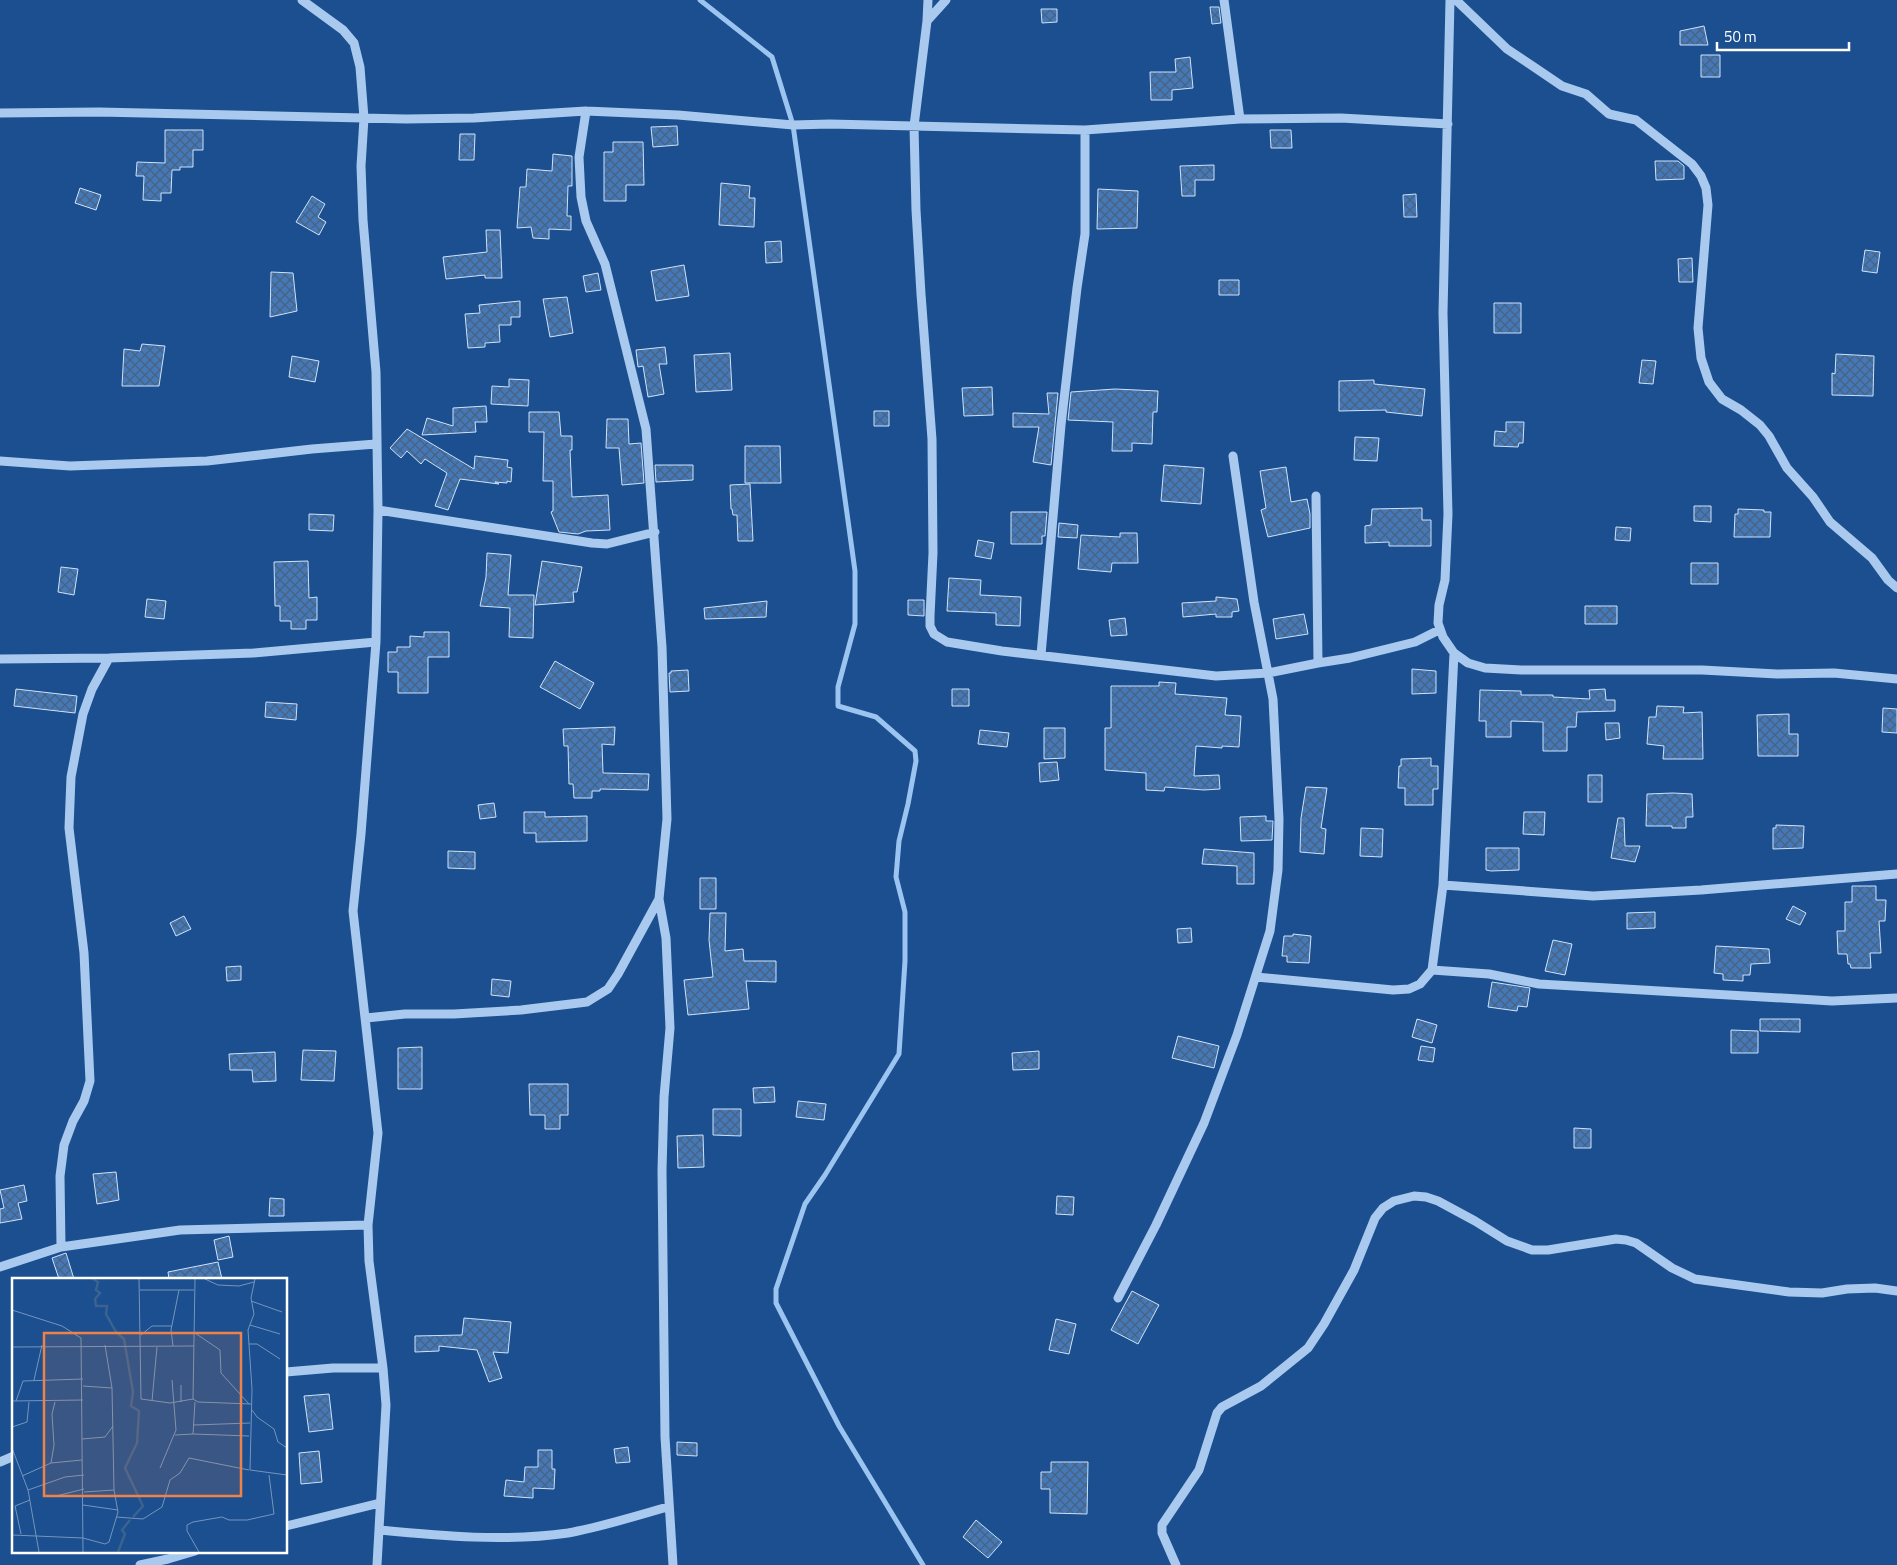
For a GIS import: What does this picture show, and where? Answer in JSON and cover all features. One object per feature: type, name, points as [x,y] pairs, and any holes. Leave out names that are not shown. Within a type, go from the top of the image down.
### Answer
[{"type":"street","points":[[302,0],[344,30],[354,43],[360,67],[364,118],[361,166],[363,220],[376,372],[378,510],[376,642],[354,911],[378,1133],[368,1225],[372,1293],[383,1368],[386,1425],[377,1565]]},
{"type":"street","points":[[928,0],[928,21],[914,126],[920,276],[932,439],[933,553],[930,626],[934,634],[947,642],[1216,676],[1268,673],[1350,658],[1415,642],[1439,630]]},
{"type":"street","points":[[928,21],[946,0]]},
{"type":"street","points":[[1224,0],[1240,119]]},
{"type":"street","points":[[1450,0],[1442,313],[1448,514],[1445,580],[1439,605],[1439,630],[1454,653],[1468,663],[1485,668],[1521,670],[1702,670],[1777,674],[1834,672],[1897,679]]},
{"type":"street","points":[[1456,0],[1507,49],[1562,86],[1586,94],[1609,114],[1636,120],[1692,164],[1706,188],[1708,205],[1698,328],[1701,358],[1709,382],[1722,399],[1741,410],[1760,425],[1769,436],[1787,468],[1830,522],[1872,558],[1888,580],[1897,588]]},
{"type":"street","points":[[586,111],[579,157],[581,197],[586,221],[605,264],[646,429],[662,647],[667,819],[659,899],[666,938],[670,1028],[664,1097],[662,1170],[665,1438],[673,1565]]},
{"type":"street","points":[[0,113],[99,112],[406,119],[474,118],[586,111],[678,115],[793,125],[1085,130],[1240,119],[1341,118],[1448,124]]},
{"type":"street","points":[[1041,655],[1061,425],[1077,288],[1086,234],[1085,130]]},
{"type":"street","points":[[0,461],[70,466],[197,461],[376,444]]},
{"type":"street","points":[[1118,1298],[1156,1225],[1204,1123],[1223,1075],[1270,930],[1278,870],[1279,819],[1273,699],[1254,602],[1233,456]]},
{"type":"street","points":[[1316,496],[1318,663]]},
{"type":"street","points":[[378,510],[592,543],[607,544],[654,532]]},
{"type":"street","points":[[0,659],[253,654],[376,642]]},
{"type":"street","points":[[1256,977],[1409,990],[1420,984],[1432,970],[1443,885],[1454,653]]},
{"type":"street","points":[[61,1247],[60,1176],[64,1145],[84,1101],[90,1081],[84,952],[69,828],[70,777],[83,714],[92,689],[109,658]]},
{"type":"street","points":[[1443,885],[1593,896],[1700,890],[1897,874]]},
{"type":"street","points":[[366,1018],[405,1014],[454,1014],[521,1010],[587,1002],[608,989],[659,899]]},
{"type":"street","points":[[1432,970],[1489,974],[1549,984],[1832,1001],[1897,998]]},
{"type":"street","points":[[1176,1565],[1162,1533],[1162,1525],[1199,1470],[1217,1413],[1222,1407],[1261,1386],[1308,1348],[1324,1324],[1354,1270],[1375,1218],[1383,1208],[1394,1201],[1414,1196],[1438,1201],[1507,1241],[1532,1250],[1548,1250],[1616,1239],[1626,1240],[1636,1243],[1672,1268],[1695,1279],[1789,1292],[1822,1293],[1847,1288],[1875,1288],[1897,1291]]},
{"type":"street","points":[[0,1267],[61,1247],[180,1230],[368,1225]]},
{"type":"street","points":[[288,1372],[333,1368],[383,1368]]},
{"type":"street","points":[[0,1462],[12,1457]]},
{"type":"street","points":[[288,1526],[380,1503]]},
{"type":"street","points":[[380,1530],[451,1537],[526,1537],[568,1532],[668,1507]]},
{"type":"street","points":[[140,1565],[168,1560],[192,1552]]},
{"type":"building","points":[[1210,7],[1219,7],[1221,23],[1212,24]]},
{"type":"building","points":[[1041,9],[1057,9],[1057,22],[1042,23]]},
{"type":"building","points":[[1704,26],[1708,45],[1680,45],[1680,31]]},
{"type":"building","points":[[1701,55],[1720,55],[1720,77],[1701,77]]},
{"type":"building","points":[[1190,57],[1193,88],[1172,90],[1172,100],[1151,100],[1150,72],[1176,72],[1175,59]]},
{"type":"building","points":[[677,126],[678,145],[653,147],[651,127]]},
{"type":"building","points":[[165,130],[203,130],[203,150],[193,150],[193,167],[180,167],[180,170],[172,170],[171,193],[161,193],[161,201],[143,200],[144,176],[136,176],[137,162],[165,163]]},
{"type":"building","points":[[1270,130],[1291,130],[1292,148],[1271,148]]},
{"type":"building","points":[[460,134],[475,134],[474,160],[459,160]]},
{"type":"building","points":[[613,142],[643,142],[644,185],[626,185],[626,201],[604,201],[604,152],[613,152]]},
{"type":"building","points":[[553,154],[572,156],[572,186],[568,186],[567,216],[571,216],[571,230],[549,229],[549,239],[533,238],[531,227],[517,228],[520,187],[526,187],[527,169],[552,171]]},
{"type":"building","points":[[1655,161],[1678,161],[1684,166],[1684,179],[1656,180]]},
{"type":"building","points":[[1214,165],[1214,180],[1195,180],[1195,196],[1182,196],[1180,166]]},
{"type":"building","points":[[721,183],[750,186],[749,198],[755,198],[754,227],[719,225]]},
{"type":"building","points":[[80,188],[101,195],[96,210],[75,203]]},
{"type":"building","points":[[1098,189],[1138,191],[1137,228],[1097,229]]},
{"type":"building","points":[[1416,194],[1417,217],[1404,217],[1403,195]]},
{"type":"building","points":[[312,196],[325,204],[318,217],[326,222],[319,235],[296,222]]},
{"type":"building","points":[[486,230],[500,230],[502,278],[485,278],[485,275],[446,279],[443,257],[487,252]]},
{"type":"building","points":[[781,241],[782,262],[766,263],[765,242]]},
{"type":"building","points":[[1865,250],[1880,252],[1877,273],[1862,271]]},
{"type":"building","points":[[1692,258],[1693,282],[1679,282],[1678,259]]},
{"type":"building","points":[[684,265],[689,296],[656,301],[651,271]]},
{"type":"building","points":[[271,272],[293,273],[297,311],[270,317]]},
{"type":"building","points":[[598,273],[601,290],[586,292],[583,276]]},
{"type":"building","points":[[1219,280],[1239,280],[1239,295],[1219,295]]},
{"type":"building","points":[[567,297],[573,333],[550,337],[543,299]]},
{"type":"building","points":[[520,301],[520,317],[511,317],[511,325],[499,325],[500,342],[485,343],[485,347],[468,348],[465,314],[480,313],[479,305]]},
{"type":"building","points":[[1494,303],[1521,303],[1521,333],[1494,333]]},
{"type":"building","points":[[142,344],[165,346],[159,386],[122,386],[124,349],[140,351]]},
{"type":"building","points":[[665,347],[667,364],[659,364],[664,394],[648,397],[643,366],[638,367],[636,350]]},
{"type":"building","points":[[730,353],[732,390],[696,392],[694,355]]},
{"type":"building","points":[[1836,354],[1874,356],[1873,396],[1832,395],[1832,373],[1835,374]]},
{"type":"building","points":[[292,356],[319,361],[315,382],[289,377]]},
{"type":"building","points":[[1642,360],[1656,361],[1653,384],[1639,383]]},
{"type":"building","points":[[509,379],[529,380],[528,406],[491,404],[492,386],[509,387]]},
{"type":"building","points":[[1374,380],[1374,384],[1425,389],[1422,416],[1386,412],[1386,410],[1339,411],[1339,381]]},
{"type":"building","points":[[992,387],[993,415],[964,416],[962,388]]},
{"type":"building","points":[[1115,389],[1158,391],[1157,412],[1153,412],[1152,444],[1132,443],[1132,451],[1112,451],[1113,422],[1068,420],[1071,392]]},
{"type":"building","points":[[1047,393],[1058,393],[1051,465],[1033,462],[1039,427],[1013,427],[1013,413],[1049,414]]},
{"type":"building","points":[[486,406],[487,422],[475,422],[476,432],[422,435],[427,418],[453,426],[453,408]]},
{"type":"building","points":[[874,411],[889,411],[889,426],[874,426]]},
{"type":"building","points":[[529,412],[559,412],[561,436],[572,436],[572,450],[570,450],[572,497],[608,495],[610,530],[586,531],[578,534],[559,532],[551,512],[553,511],[553,481],[543,481],[544,432],[529,432]]},
{"type":"building","points":[[607,419],[628,419],[629,444],[641,443],[644,483],[622,485],[619,448],[606,448]]},
{"type":"building","points":[[1506,422],[1524,422],[1523,443],[1519,443],[1518,447],[1494,446],[1495,431],[1506,432]]},
{"type":"building","points":[[407,429],[474,469],[475,456],[508,460],[507,467],[512,468],[511,482],[495,482],[499,484],[460,479],[448,510],[435,506],[447,473],[425,459],[421,464],[407,451],[401,458],[390,448]]},
{"type":"building","points":[[1355,437],[1379,438],[1377,461],[1354,460]]},
{"type":"building","points":[[745,446],[780,446],[781,483],[745,483]]},
{"type":"building","points":[[655,465],[693,465],[693,480],[656,482]]},
{"type":"building","points":[[1164,465],[1204,468],[1201,504],[1161,501]]},
{"type":"building","points":[[1286,467],[1291,502],[1307,499],[1310,528],[1268,537],[1261,510],[1266,508],[1260,471]]},
{"type":"building","points":[[750,484],[753,541],[738,541],[737,515],[733,515],[731,509],[730,485]]},
{"type":"building","points":[[1694,506],[1711,506],[1711,522],[1694,521]]},
{"type":"building","points":[[1422,508],[1422,520],[1431,520],[1431,546],[1389,546],[1389,542],[1365,543],[1365,526],[1371,525],[1372,509]]},
{"type":"building","points":[[1738,509],[1771,512],[1770,537],[1734,537],[1735,514],[1738,514]]},
{"type":"building","points":[[1011,512],[1047,512],[1045,536],[1042,536],[1042,544],[1011,544]]},
{"type":"building","points":[[309,514],[334,515],[333,531],[309,530]]},
{"type":"building","points":[[1059,523],[1078,525],[1077,538],[1058,537]]},
{"type":"building","points":[[1616,527],[1631,528],[1630,541],[1615,540]]},
{"type":"building","points":[[1120,533],[1137,533],[1138,563],[1112,563],[1111,572],[1078,569],[1081,535],[1120,537]]},
{"type":"building","points":[[978,540],[994,543],[991,559],[975,556]]},
{"type":"building","points":[[487,553],[511,555],[508,595],[534,595],[533,638],[509,637],[510,608],[480,606],[486,577]]},
{"type":"building","points":[[308,561],[309,598],[317,597],[317,620],[306,620],[306,629],[291,629],[291,621],[280,621],[280,606],[275,606],[274,562]]},
{"type":"building","points":[[542,561],[582,567],[577,592],[573,592],[574,602],[535,605]]},
{"type":"building","points":[[1691,563],[1718,563],[1718,584],[1691,584]]},
{"type":"building","points":[[61,567],[78,569],[74,595],[58,592]]},
{"type":"building","points":[[949,578],[981,580],[980,595],[1021,597],[1020,626],[996,625],[996,613],[947,611]]},
{"type":"building","points":[[1216,597],[1237,599],[1239,611],[1232,612],[1232,617],[1216,617],[1216,614],[1183,617],[1182,603],[1216,601]]},
{"type":"building","points":[[147,599],[166,601],[164,619],[145,617]]},
{"type":"building","points":[[908,600],[924,600],[924,616],[908,615]]},
{"type":"building","points":[[767,601],[766,617],[705,619],[704,608]]},
{"type":"building","points":[[1585,606],[1617,606],[1617,624],[1585,624]]},
{"type":"building","points":[[1304,614],[1308,634],[1276,639],[1273,619]]},
{"type":"building","points":[[1125,618],[1127,635],[1111,636],[1109,620]]},
{"type":"building","points":[[424,632],[449,632],[449,657],[428,657],[428,693],[398,693],[398,672],[388,672],[388,652],[397,652],[397,647],[410,647],[410,636],[424,637]]},
{"type":"building","points":[[555,661],[594,683],[580,709],[540,687]]},
{"type":"building","points":[[1412,669],[1436,671],[1436,693],[1412,694]]},
{"type":"building","points":[[688,670],[689,691],[670,692],[669,673],[671,671]]},
{"type":"building","points":[[1159,682],[1176,683],[1175,694],[1227,698],[1225,715],[1241,716],[1239,747],[1196,746],[1194,776],[1219,775],[1220,789],[1204,790],[1165,787],[1164,791],[1146,790],[1146,773],[1105,770],[1105,728],[1111,728],[1111,686],[1159,686]]},
{"type":"building","points":[[16,689],[77,696],[75,713],[14,706]]},
{"type":"building","points":[[952,689],[969,689],[969,706],[952,706]]},
{"type":"building","points":[[1605,689],[1606,700],[1615,700],[1615,711],[1577,712],[1576,727],[1567,727],[1567,751],[1543,751],[1543,722],[1511,721],[1511,737],[1486,737],[1486,721],[1479,721],[1480,690],[1521,691],[1521,695],[1553,695],[1553,697],[1590,699],[1589,690]]},
{"type":"building","points":[[266,702],[297,704],[296,720],[265,717]]},
{"type":"building","points":[[1657,706],[1684,707],[1683,713],[1702,712],[1703,759],[1663,759],[1664,746],[1647,744],[1649,717],[1656,717]]},
{"type":"building","points":[[1883,708],[1897,709],[1897,733],[1882,732]]},
{"type":"building","points":[[1789,714],[1789,734],[1798,734],[1798,756],[1758,756],[1757,715]]},
{"type":"building","points":[[1605,723],[1619,723],[1620,738],[1606,740]]},
{"type":"building","points":[[615,727],[614,745],[602,744],[603,773],[649,774],[648,790],[600,789],[600,791],[592,791],[592,798],[574,798],[573,784],[569,784],[568,746],[564,746],[563,729]]},
{"type":"building","points":[[1044,728],[1065,728],[1065,758],[1044,759]]},
{"type":"building","points":[[980,730],[1009,733],[1007,747],[978,744]]},
{"type":"building","points":[[1431,758],[1431,766],[1438,766],[1438,789],[1433,789],[1433,805],[1405,805],[1405,788],[1398,788],[1401,759]]},
{"type":"building","points":[[1057,762],[1059,780],[1040,782],[1039,763]]},
{"type":"building","points":[[1588,775],[1602,775],[1602,802],[1588,802]]},
{"type":"building","points":[[1306,787],[1327,788],[1321,828],[1326,829],[1324,854],[1300,852],[1301,818]]},
{"type":"building","points":[[1647,794],[1692,794],[1693,817],[1686,817],[1686,828],[1646,826]]},
{"type":"building","points":[[494,803],[496,817],[480,819],[478,805]]},
{"type":"building","points":[[524,812],[545,812],[545,817],[587,816],[587,841],[536,842],[536,833],[524,833]]},
{"type":"building","points":[[1524,812],[1545,812],[1544,835],[1523,834]]},
{"type":"building","points":[[1266,816],[1266,821],[1273,821],[1272,840],[1241,841],[1240,817]]},
{"type":"building","points":[[1618,818],[1624,818],[1625,846],[1640,846],[1635,862],[1611,858]]},
{"type":"building","points":[[1776,825],[1804,826],[1803,848],[1773,849],[1773,828],[1776,828]]},
{"type":"building","points":[[1361,828],[1383,829],[1382,857],[1360,856]]},
{"type":"building","points":[[1486,848],[1519,848],[1519,870],[1486,870]]},
{"type":"building","points":[[1204,849],[1254,853],[1254,884],[1237,884],[1237,866],[1202,864]]},
{"type":"building","points":[[448,851],[475,852],[475,869],[448,868]]},
{"type":"building","points":[[700,878],[716,878],[716,909],[700,909]]},
{"type":"building","points":[[1852,886],[1876,886],[1876,900],[1886,900],[1885,921],[1879,921],[1881,953],[1870,953],[1871,968],[1851,968],[1850,964],[1848,964],[1847,954],[1838,954],[1837,931],[1845,931],[1845,902],[1852,902]]},
{"type":"building","points":[[1793,906],[1806,913],[1800,925],[1786,919]]},
{"type":"building","points":[[1655,912],[1655,928],[1627,929],[1627,913]]},
{"type":"building","points":[[710,913],[726,913],[725,951],[743,949],[744,961],[776,961],[776,982],[746,981],[749,1009],[688,1015],[684,980],[713,977],[709,940]]},
{"type":"building","points":[[184,916],[191,929],[176,936],[170,923]]},
{"type":"building","points":[[1191,928],[1192,942],[1178,943],[1177,929]]},
{"type":"building","points":[[1293,934],[1311,936],[1309,963],[1287,962],[1287,956],[1282,956],[1284,936],[1293,936]]},
{"type":"building","points":[[1553,940],[1572,944],[1565,975],[1545,971]]},
{"type":"building","points":[[1716,946],[1769,949],[1770,963],[1751,964],[1750,975],[1743,975],[1743,981],[1723,980],[1723,974],[1714,973]]},
{"type":"building","points":[[241,966],[241,980],[227,981],[226,967]]},
{"type":"building","points":[[492,979],[511,981],[509,997],[491,995]]},
{"type":"building","points":[[1492,982],[1530,988],[1527,1007],[1518,1006],[1517,1011],[1488,1007]]},
{"type":"building","points":[[1417,1019],[1437,1025],[1432,1043],[1412,1037]]},
{"type":"building","points":[[1760,1019],[1800,1019],[1800,1032],[1760,1031]]},
{"type":"building","points":[[1731,1030],[1758,1031],[1758,1053],[1731,1053]]},
{"type":"building","points":[[1178,1036],[1219,1046],[1214,1068],[1172,1058]]},
{"type":"building","points":[[1421,1046],[1435,1048],[1433,1062],[1418,1060]]},
{"type":"building","points":[[422,1047],[422,1089],[398,1089],[398,1048]]},
{"type":"building","points":[[303,1050],[336,1051],[334,1081],[301,1080]]},
{"type":"building","points":[[1039,1051],[1039,1069],[1013,1070],[1012,1053]]},
{"type":"building","points":[[275,1052],[276,1081],[253,1082],[252,1070],[230,1070],[229,1054]]},
{"type":"building","points":[[529,1084],[568,1084],[568,1115],[560,1115],[560,1129],[545,1129],[545,1115],[530,1115]]},
{"type":"building","points":[[774,1087],[775,1102],[754,1103],[753,1088]]},
{"type":"building","points":[[798,1101],[826,1104],[824,1120],[796,1117]]},
{"type":"building","points":[[713,1109],[741,1109],[741,1136],[713,1135]]},
{"type":"building","points":[[1574,1128],[1591,1129],[1591,1148],[1574,1148]]},
{"type":"building","points":[[703,1135],[704,1167],[678,1168],[677,1136]]},
{"type":"building","points":[[116,1172],[119,1200],[97,1204],[93,1174]]},
{"type":"building","points":[[24,1185],[27,1201],[18,1203],[22,1219],[0,1223],[0,1209],[4,1208],[0,1190]]},
{"type":"building","points":[[1057,1196],[1074,1197],[1073,1215],[1056,1214]]},
{"type":"building","points":[[270,1198],[284,1199],[284,1216],[269,1216]]},
{"type":"building","points":[[229,1236],[233,1257],[218,1260],[214,1240]]},
{"type":"building","points":[[66,1253],[74,1278],[59,1278],[52,1258]]},
{"type":"building","points":[[218,1262],[222,1278],[169,1278],[168,1272]]},
{"type":"building","points":[[1132,1291],[1159,1305],[1138,1344],[1111,1330]]},
{"type":"building","points":[[464,1318],[511,1322],[508,1353],[493,1352],[502,1378],[489,1382],[477,1350],[439,1346],[439,1351],[415,1352],[415,1336],[462,1335]]},
{"type":"building","points":[[1056,1319],[1076,1324],[1069,1354],[1049,1350]]},
{"type":"building","points":[[329,1394],[333,1429],[309,1432],[304,1396]]},
{"type":"building","points":[[677,1442],[697,1443],[697,1456],[677,1455]]},
{"type":"building","points":[[628,1447],[630,1462],[616,1463],[614,1449]]},
{"type":"building","points":[[538,1450],[552,1450],[552,1469],[555,1469],[554,1489],[533,1488],[533,1498],[504,1496],[506,1480],[524,1482],[525,1467],[538,1467]]},
{"type":"building","points":[[319,1451],[322,1482],[301,1484],[299,1453]]},
{"type":"building","points":[[1051,1462],[1088,1462],[1087,1514],[1050,1513],[1050,1489],[1041,1489],[1041,1472],[1051,1472]]},
{"type":"building","points":[[976,1520],[1002,1542],[988,1558],[963,1537]]},
{"type":"waterway","points":[[700,0],[772,57],[793,125],[855,571],[855,624],[838,687],[838,706],[876,717],[915,751],[916,761],[899,841],[896,877],[905,912],[905,961],[899,1054],[825,1175],[805,1204],[776,1289],[776,1303],[839,1426],[923,1565]]}]
